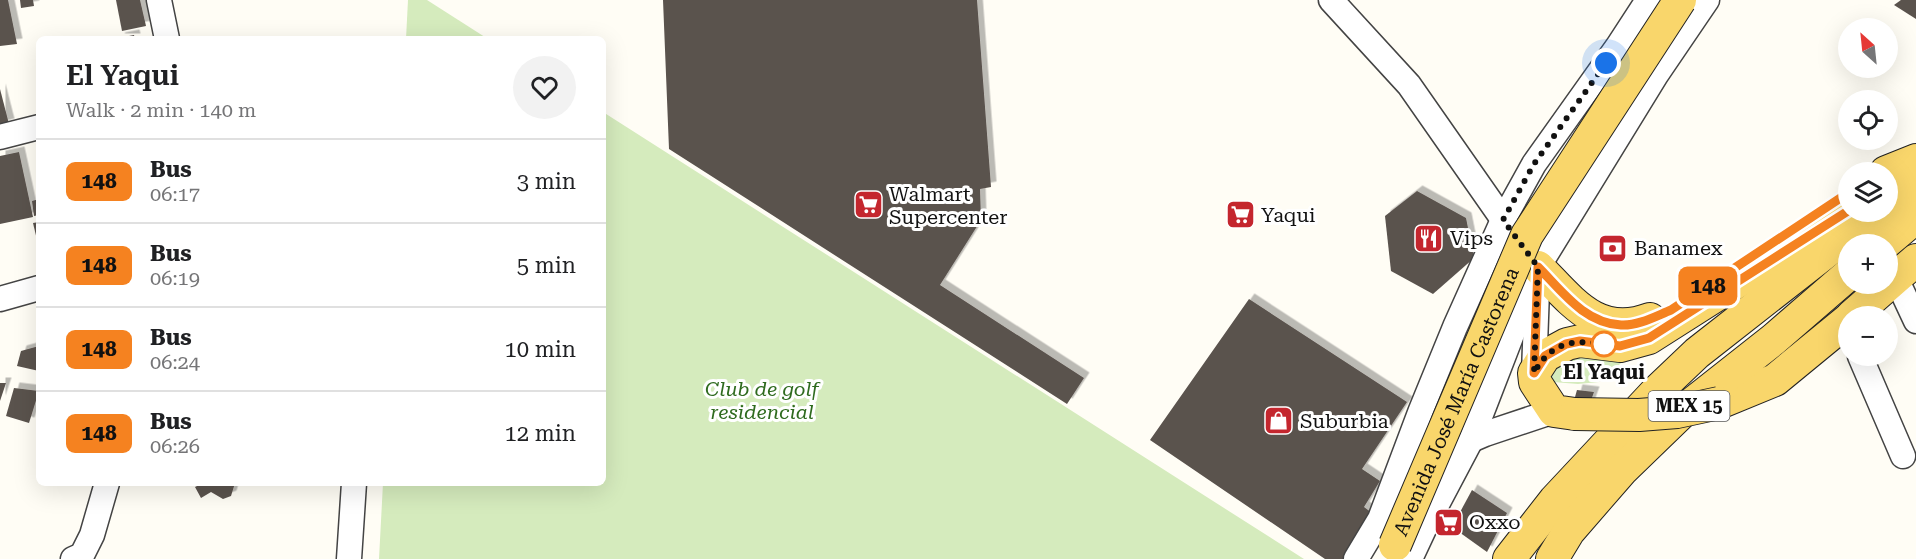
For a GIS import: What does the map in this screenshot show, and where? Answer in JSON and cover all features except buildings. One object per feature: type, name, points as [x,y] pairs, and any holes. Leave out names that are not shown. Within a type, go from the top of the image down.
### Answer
[{"type":"main road","name":"Avenida José María Castorena","points":[[1386,559],[1405,523],[1527,235],[1680,0]]},
{"type":"main road","points":[[1898,167],[1916,160]]},
{"type":"main road","points":[[1898,174],[1916,160]]},
{"type":"main road","points":[[1898,195],[1916,181]]},
{"type":"main road","points":[[1538,267],[1583,311],[1603,321],[1622,326],[1641,322],[1671,310],[1838,200]]},
{"type":"main road","points":[[1838,217],[1649,338],[1620,346],[1580,341],[1566,344],[1545,356],[1534,373],[1535,382],[1565,412],[1639,415],[1677,412],[1719,403],[1775,380],[1838,328]]},
{"type":"main road","points":[[1896,234],[1916,217]]},
{"type":"main road","name":"MEX 15","points":[[1509,559],[1555,500],[1656,392],[1689,361],[1757,305],[1864,222]]},
{"type":"main road","points":[[1863,306],[1916,260]]},
{"type":"main road","name":"MEX 15","points":[[1552,559],[1569,531],[1622,470],[1684,410],[1774,339],[1838,284]]},
{"type":"street","points":[[159,0],[166,36]]},
{"type":"street","points":[[1331,0],[1409,85],[1538,267],[1534,373]]},
{"type":"street","name":"Avenida José María Castorena","points":[[1356,559],[1380,519],[1455,327],[1503,220],[1534,164],[1648,0]]},
{"type":"street","name":"Avenida José María Castorena","points":[[1410,559],[1471,440],[1538,267],[1656,75],[1707,0]]},
{"type":"street","points":[[1618,46],[1656,75]]},
{"type":"street","points":[[0,137],[36,128]]},
{"type":"street","points":[[0,299],[36,289]]},
{"type":"street","points":[[1901,289],[1916,321]]},
{"type":"street","points":[[1864,366],[1903,456]]},
{"type":"street","points":[[1471,440],[1565,412]]},
{"type":"street","points":[[78,557],[92,535],[106,486]]},
{"type":"street","points":[[349,559],[354,486]]},
{"type":"green space","points":[[408,0],[427,0],[483,36],[406,36]]},
{"type":"green space","name":"Club de golf residencial","points":[[606,114],[1304,559],[379,559],[383,486],[606,486]]},
{"type":"green space","name":"El Yaqui","points":[[1648,340],[1599,382],[1578,384],[1553,382],[1545,368],[1544,355]]},
{"type":"bus line","name":"148","points":[[1838,200],[1671,310],[1641,322],[1622,326],[1603,321],[1583,311],[1538,267],[1534,373],[1545,356],[1566,344],[1580,341],[1620,346],[1649,338],[1838,218]]},
{"type":"place","name":"Walmart Supercenter","points":[[868,205]]},
{"type":"place","name":"Yaqui","points":[[1240,215]]},
{"type":"place","name":"Vips","points":[[1429,238]]},
{"type":"place","name":"Banamex","points":[[1613,248]]},
{"type":"place","name":"El Yaqui","points":[[1604,344]]},
{"type":"place","name":"Suburbia","points":[[1279,421]]},
{"type":"place","name":"Oxxo","points":[[1448,522]]},
{"type":"route","points":[[1604,344],[1580,341],[1566,344],[1545,356],[1534,373],[1538,267],[1503,220],[1534,164],[1606,63]]}]
